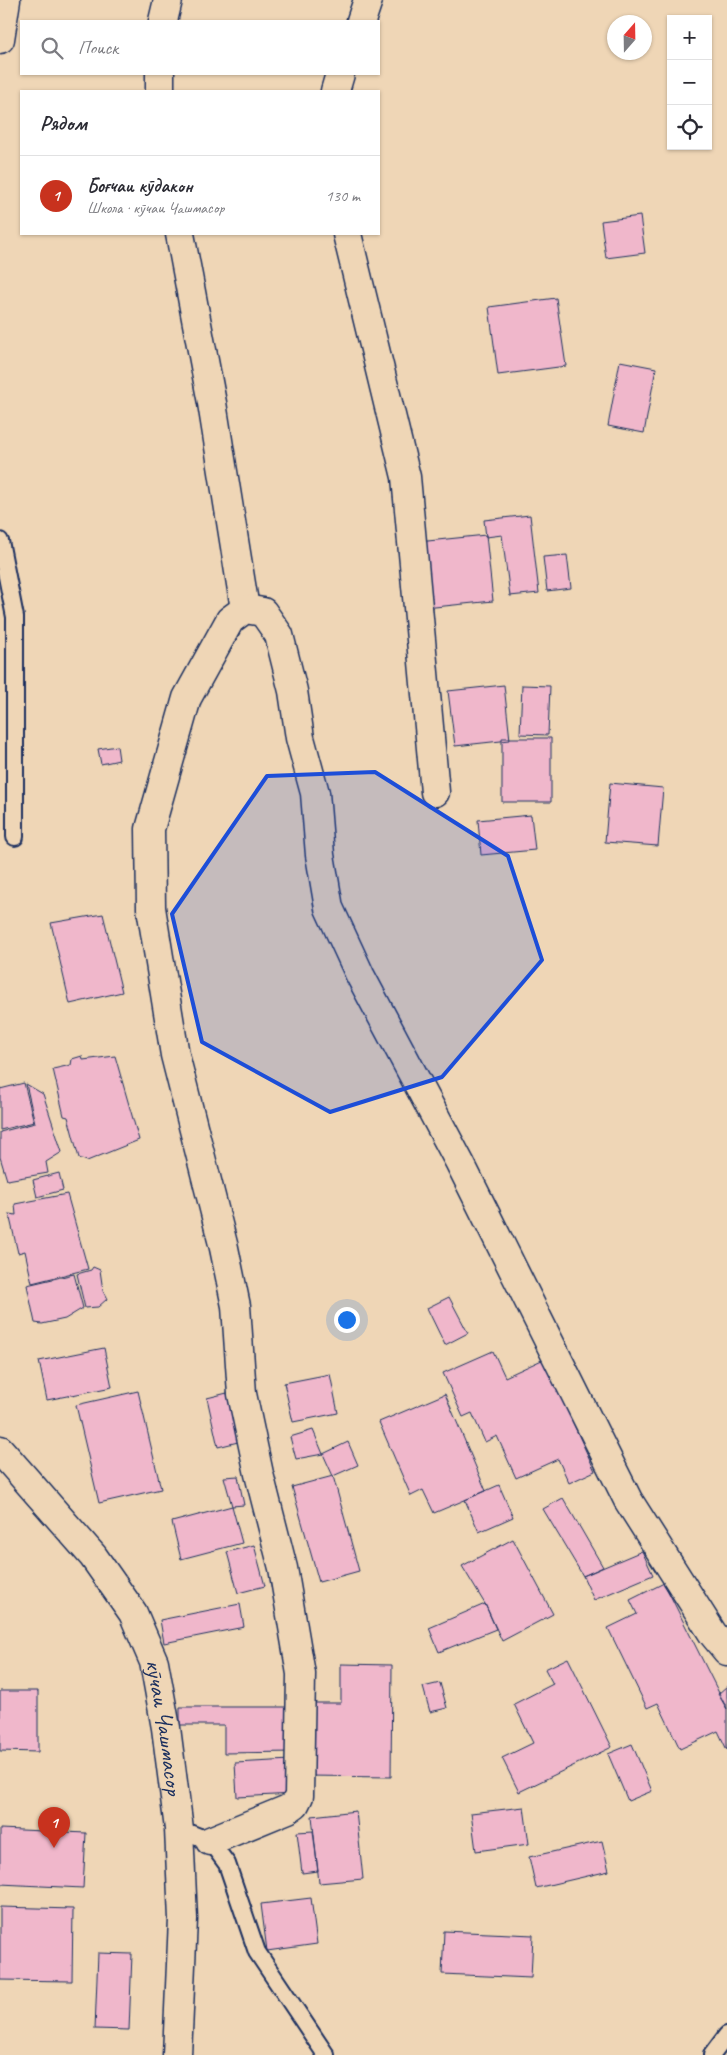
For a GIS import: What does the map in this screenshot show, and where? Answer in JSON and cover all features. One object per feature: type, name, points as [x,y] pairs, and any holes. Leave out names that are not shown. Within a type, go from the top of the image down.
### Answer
[{"type":"street","points":[[163,20],[168,0]]},
{"type":"street","points":[[361,20],[368,0]]},
{"type":"street","points":[[0,39],[6,1]]},
{"type":"street","points":[[160,75],[160,90]]},
{"type":"street","points":[[335,90],[340,75]]},
{"type":"street","points":[[180,235],[212,403],[245,609]]},
{"type":"street","points":[[347,235],[406,477],[435,792]]},
{"type":"street","points":[[210,1841],[288,1809],[295,1804],[299,1796],[301,1674],[283,1568],[259,1474],[242,1394],[236,1306],[222,1238],[175,1055],[151,908],[150,829],[187,698],[230,620],[245,609],[262,612],[279,635],[293,691],[300,738],[315,794],[320,855],[329,908],[360,975],[460,1164],[628,1500],[713,1634],[727,1651]]},
{"type":"street","name":"кӯчаи Чашмасор","points":[[0,1450],[93,1556],[133,1613],[154,1662],[166,1728],[179,1828],[183,1918],[176,2055]]},
{"type":"lane","points":[[0,541],[15,617],[15,837]]},
{"type":"lane","points":[[179,1828],[210,1841],[227,1864],[257,1952],[326,2055]]},
{"type":"lane","points":[[712,2055],[727,2035]]},
{"type":"highlighted area","points":[[375,772],[508,856],[542,960],[442,1077],[330,1112],[202,1042],[172,914],[267,776]]},
{"type":"building","points":[[640,216],[645,253],[606,258],[601,221]]},
{"type":"building","points":[[556,298],[566,366],[498,375],[489,307]]},
{"type":"building","points":[[620,361],[656,368],[644,433],[608,426]]},
{"type":"building","points":[[530,515],[539,593],[510,596],[502,535],[486,537],[484,520]]},
{"type":"building","points":[[486,535],[493,601],[425,608],[418,542]]},
{"type":"building","points":[[567,555],[571,588],[547,591],[543,557]]},
{"type":"building","points":[[504,685],[510,740],[455,746],[448,691]]},
{"type":"building","points":[[522,685],[550,686],[548,735],[520,734]]},
{"type":"building","points":[[502,738],[551,738],[551,802],[502,802]]},
{"type":"building","points":[[117,746],[119,760],[101,764],[98,749]]},
{"type":"building","points":[[610,783],[663,788],[658,846],[605,842]]},
{"type":"building","points":[[531,815],[535,850],[481,855],[478,820]]},
{"type":"building","points":[[103,914],[122,992],[70,1004],[51,923]]},
{"type":"building","points":[[82,1056],[83,1060],[115,1056],[139,1140],[87,1161],[79,1158],[68,1117],[64,1116],[53,1069],[71,1065],[72,1059]]},
{"type":"building","points":[[24,1083],[34,1122],[0,1130],[0,1089]]},
{"type":"building","points":[[26,1084],[43,1094],[62,1152],[46,1162],[48,1173],[7,1180],[0,1157],[0,1132],[35,1123]]},
{"type":"building","points":[[59,1173],[63,1190],[37,1197],[33,1180]]},
{"type":"building","points":[[67,1194],[88,1269],[32,1283],[25,1251],[18,1253],[9,1214],[16,1215],[15,1204]]},
{"type":"building","points":[[93,1267],[100,1270],[103,1291],[107,1299],[98,1307],[85,1308],[77,1274],[91,1270]]},
{"type":"building","points":[[74,1274],[83,1308],[65,1319],[42,1324],[35,1323],[27,1285]]},
{"type":"building","points":[[449,1297],[468,1333],[445,1345],[427,1308]]},
{"type":"building","points":[[104,1348],[112,1387],[47,1400],[39,1361]]},
{"type":"building","points":[[493,1351],[505,1377],[544,1359],[595,1471],[569,1483],[558,1459],[516,1478],[497,1436],[485,1442],[472,1413],[463,1417],[443,1373]]},
{"type":"building","points":[[330,1374],[338,1413],[293,1422],[284,1383]]},
{"type":"building","points":[[138,1391],[161,1489],[99,1503],[76,1405]]},
{"type":"building","points":[[227,1393],[238,1442],[218,1447],[207,1398]]},
{"type":"building","points":[[445,1394],[486,1491],[434,1513],[423,1490],[411,1496],[379,1422]]},
{"type":"building","points":[[313,1430],[323,1454],[296,1459],[290,1437]]},
{"type":"building","points":[[348,1442],[358,1465],[333,1476],[323,1454]]},
{"type":"building","points":[[238,1476],[244,1505],[232,1506],[224,1477]]},
{"type":"building","points":[[333,1476],[359,1571],[319,1582],[292,1487]]},
{"type":"building","points":[[499,1485],[513,1517],[479,1532],[465,1500]]},
{"type":"building","points":[[563,1498],[603,1567],[583,1576],[543,1509]]},
{"type":"building","points":[[232,1506],[242,1543],[181,1559],[172,1522]]},
{"type":"building","points":[[513,1539],[553,1614],[502,1641],[485,1604],[462,1566]]},
{"type":"building","points":[[254,1545],[265,1586],[238,1593],[227,1552]]},
{"type":"building","points":[[642,1551],[653,1575],[594,1600],[583,1576]]},
{"type":"building","points":[[664,1583],[727,1709],[727,1750],[718,1731],[680,1749],[658,1703],[647,1708],[608,1628],[637,1614],[630,1600]]},
{"type":"building","points":[[240,1604],[244,1627],[164,1643],[160,1620]]},
{"type":"building","points":[[485,1604],[496,1629],[439,1652],[429,1628]]},
{"type":"building","points":[[568,1658],[612,1747],[519,1792],[502,1758],[533,1743],[514,1704],[553,1684],[545,1669]]},
{"type":"building","points":[[341,1664],[392,1665],[391,1777],[308,1776],[309,1703],[341,1703]]},
{"type":"building","points":[[440,1683],[447,1708],[430,1712],[423,1687]]},
{"type":"building","points":[[727,1686],[727,1709],[718,1694]]},
{"type":"building","points":[[0,1691],[38,1691],[38,1752],[0,1751]]},
{"type":"building","points":[[180,1707],[293,1707],[293,1752],[224,1753],[224,1725],[180,1725]]},
{"type":"building","points":[[632,1744],[652,1791],[628,1801],[608,1754]]},
{"type":"building","points":[[291,1760],[293,1794],[237,1797],[235,1763]]},
{"type":"building","points":[[524,1807],[529,1844],[476,1851],[471,1813]]},
{"type":"building","points":[[356,1811],[363,1879],[319,1883],[312,1816]]},
{"type":"building","points":[[0,1829],[86,1833],[83,1888],[0,1884]]},
{"type":"building","points":[[313,1831],[318,1871],[302,1873],[297,1832]]},
{"type":"building","points":[[602,1841],[609,1871],[536,1888],[529,1857]]},
{"type":"building","points":[[311,1898],[317,1944],[267,1951],[261,1904]]},
{"type":"building","points":[[0,1907],[73,1909],[72,1981],[0,1980]]},
{"type":"building","points":[[444,1931],[533,1935],[531,1978],[442,1974]]},
{"type":"building","points":[[98,1953],[132,1954],[129,2030],[95,2029]]},
{"type":"place","name":"Боғчаи кӯдакон","points":[[54,1848]]}]
